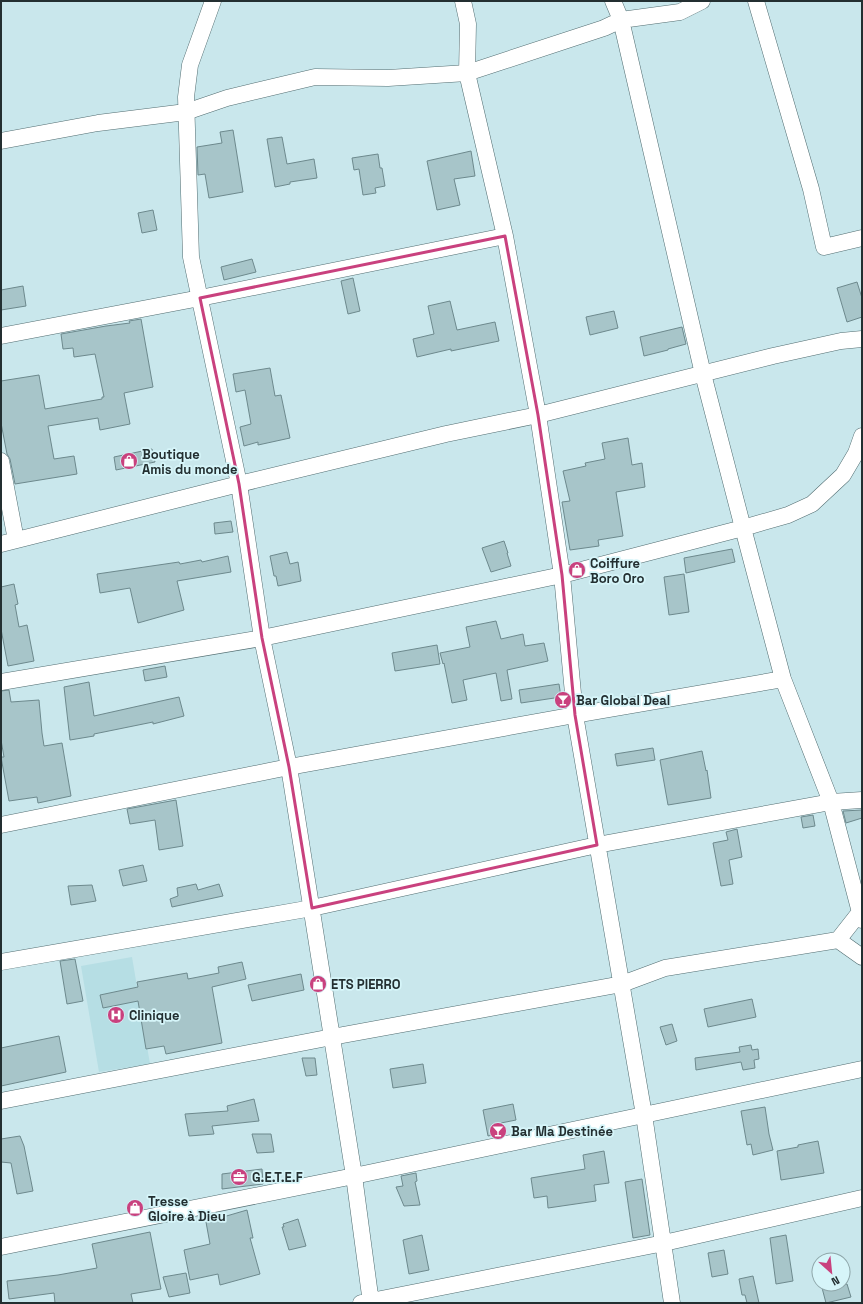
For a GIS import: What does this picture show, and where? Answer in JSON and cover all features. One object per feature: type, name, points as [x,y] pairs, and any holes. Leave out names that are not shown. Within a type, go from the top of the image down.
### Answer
[{"type":"street","points":[[212,1],[190,65],[186,97],[191,257],[239,484],[262,638],[290,767],[354,1176],[367,1302],[664,1243],[862,1198]]},
{"type":"street","points":[[463,1],[468,24],[467,73],[505,236],[538,416],[562,575],[575,714],[644,1115],[672,1303]]},
{"type":"street","points":[[1,1102],[332,1037],[622,984],[666,968],[838,940],[861,916],[831,802],[783,679],[702,374],[621,20],[613,1]]},
{"type":"street","points":[[1,141],[98,123],[186,112],[227,98],[315,77],[388,78],[467,73],[604,28],[621,20],[680,12],[702,1]]},
{"type":"street","points":[[756,1],[811,189],[824,247],[862,238]]},
{"type":"street","points":[[1,336],[200,298],[505,236]]},
{"type":"street","points":[[1,461],[8,542],[446,434],[538,416],[841,340],[861,340]]},
{"type":"street","points":[[1,682],[262,638],[562,575],[743,528],[788,515],[812,504],[844,475],[856,453],[862,436]]},
{"type":"street","points":[[1,825],[290,767],[575,714],[783,679]]},
{"type":"street","points":[[1,962],[312,908],[597,845],[831,802],[862,800]]},
{"type":"street","points":[[838,940],[862,957]]},
{"type":"street","points":[[1,1247],[354,1176],[862,1069]]},
{"type":"highlighted area","points":[[505,236],[538,415],[562,575],[575,715],[597,845],[312,908],[289,767],[262,638],[239,484],[200,298]]},
{"type":"shaded area","name":"Clinique","points":[[132,957],[150,1064],[99,1072],[81,966]]},
{"type":"building","points":[[233,130],[243,192],[209,198],[205,174],[198,175],[197,147],[222,143],[220,132]]},
{"type":"building","points":[[282,137],[287,164],[314,159],[317,178],[290,182],[290,184],[275,187],[267,139]]},
{"type":"building","points":[[471,151],[475,176],[454,179],[460,205],[437,210],[427,161]]},
{"type":"building","points":[[378,154],[385,186],[375,188],[376,193],[363,195],[359,169],[354,170],[352,158]]},
{"type":"building","points":[[153,210],[157,230],[142,233],[138,213]]},
{"type":"building","points":[[252,259],[256,272],[224,280],[221,267]]},
{"type":"building","points":[[353,278],[360,311],[348,314],[341,281]]},
{"type":"building","points":[[857,282],[862,298],[862,317],[847,322],[837,288]]},
{"type":"building","points":[[23,286],[26,306],[1,310],[1,290]]},
{"type":"building","points":[[450,301],[457,330],[495,322],[499,341],[451,351],[451,349],[417,357],[413,339],[434,334],[428,306]]},
{"type":"building","points":[[614,311],[618,328],[590,335],[586,317]]},
{"type":"building","points":[[141,319],[153,387],[124,393],[130,424],[100,430],[98,418],[48,426],[54,459],[74,456],[77,474],[15,484],[1,423],[1,381],[39,375],[45,409],[102,399],[102,397],[104,397],[95,354],[74,357],[73,348],[63,349],[61,334],[130,323],[129,321]]},
{"type":"building","points":[[682,327],[686,344],[644,356],[640,337]]},
{"type":"building","points":[[270,368],[275,396],[281,395],[290,438],[258,445],[258,442],[244,446],[240,427],[251,424],[245,390],[236,392],[233,374]]},
{"type":"building","points":[[628,438],[632,465],[642,463],[645,487],[616,492],[623,536],[598,540],[599,546],[570,550],[562,502],[570,501],[563,471],[586,466],[585,463],[605,459],[602,443]]},
{"type":"building","points":[[152,449],[155,462],[116,470],[114,457]]},
{"type":"building","points":[[231,521],[233,532],[215,534],[214,523]]},
{"type":"building","points":[[504,541],[511,566],[491,572],[482,548]]},
{"type":"building","points":[[732,549],[735,562],[686,573],[684,558]]},
{"type":"building","points":[[287,552],[290,564],[298,562],[301,581],[278,586],[276,576],[274,576],[270,556]]},
{"type":"building","points":[[228,556],[231,572],[177,581],[184,610],[138,623],[130,588],[100,593],[97,574],[179,562],[180,564],[201,560],[202,562]]},
{"type":"building","points":[[684,574],[689,612],[669,615],[664,577]]},
{"type":"building","points":[[14,584],[18,604],[15,605],[19,627],[27,625],[34,661],[8,666],[1,629],[1,587]]},
{"type":"building","points":[[496,621],[501,639],[523,634],[525,646],[544,643],[548,661],[507,670],[512,699],[501,701],[496,673],[463,680],[467,700],[452,703],[444,663],[443,664],[440,653],[470,647],[466,627]]},
{"type":"building","points":[[437,645],[440,664],[395,671],[392,653]]},
{"type":"building","points":[[165,666],[167,677],[145,681],[143,670]]},
{"type":"building","points":[[89,682],[94,716],[179,697],[184,716],[153,724],[153,722],[70,740],[64,687]]},
{"type":"building","points":[[559,684],[561,697],[521,703],[519,690]]},
{"type":"building","points":[[9,690],[11,702],[39,700],[44,746],[62,743],[71,796],[38,803],[37,797],[9,801],[1,757],[4,757],[1,740],[1,691]]},
{"type":"building","points":[[653,748],[655,760],[617,766],[615,754]]},
{"type":"building","points":[[702,751],[706,771],[707,770],[711,798],[668,805],[660,760]]},
{"type":"building","points":[[176,800],[183,846],[159,850],[155,820],[130,824],[127,809]]},
{"type":"building","points":[[862,810],[862,818],[846,823],[843,811]]},
{"type":"building","points":[[813,815],[815,826],[803,828],[801,817]]},
{"type":"building","points":[[737,829],[742,857],[729,860],[733,884],[721,886],[713,843],[728,840],[726,832]]},
{"type":"building","points":[[143,865],[147,881],[123,886],[119,870]]},
{"type":"building","points":[[196,884],[198,890],[219,884],[223,896],[172,907],[170,899],[178,896],[177,888]]},
{"type":"building","points":[[92,885],[96,901],[71,905],[68,886]]},
{"type":"building","points":[[75,959],[83,1001],[67,1004],[60,961]]},
{"type":"building","points":[[242,962],[246,979],[212,987],[222,1043],[166,1054],[164,1046],[146,1049],[138,1001],[103,1008],[100,995],[138,987],[137,982],[187,973],[188,979],[219,973],[218,967]]},
{"type":"building","points":[[301,974],[304,990],[252,1001],[248,985]]},
{"type":"building","points":[[752,999],[756,1017],[708,1027],[704,1009]]},
{"type":"building","points":[[672,1024],[677,1041],[666,1045],[660,1027]]},
{"type":"building","points":[[59,1036],[66,1072],[1,1086],[1,1048]]},
{"type":"building","points":[[751,1045],[752,1050],[758,1049],[759,1059],[754,1060],[755,1068],[743,1070],[741,1062],[696,1070],[695,1058],[740,1052],[739,1047]]},
{"type":"building","points":[[302,1058],[315,1058],[317,1075],[306,1076]]},
{"type":"building","points":[[423,1064],[426,1083],[393,1088],[390,1069]]},
{"type":"building","points":[[254,1099],[259,1121],[212,1126],[214,1134],[189,1136],[185,1114],[228,1111],[227,1106]]},
{"type":"building","points":[[513,1104],[516,1120],[501,1123],[503,1133],[488,1136],[483,1110]]},
{"type":"building","points":[[765,1107],[773,1150],[753,1155],[751,1144],[747,1145],[741,1111]]},
{"type":"building","points":[[252,1134],[271,1134],[274,1152],[257,1153]]},
{"type":"building","points":[[20,1136],[24,1146],[33,1191],[17,1194],[11,1163],[1,1162],[1,1139]]},
{"type":"building","points":[[818,1141],[824,1173],[781,1180],[777,1151]]},
{"type":"building","points":[[604,1151],[609,1183],[594,1185],[596,1201],[548,1208],[547,1196],[534,1198],[531,1178],[585,1169],[583,1155]]},
{"type":"building","points":[[262,1169],[263,1184],[222,1189],[222,1174]]},
{"type":"building","points":[[416,1173],[417,1181],[415,1182],[420,1205],[404,1206],[396,1187],[403,1186],[401,1176]]},
{"type":"building","points":[[642,1179],[650,1235],[633,1238],[625,1182]]},
{"type":"building","points":[[247,1210],[253,1238],[250,1238],[260,1274],[220,1285],[218,1274],[190,1280],[184,1250],[210,1244],[206,1222]]},
{"type":"building","points":[[298,1219],[306,1246],[289,1250],[282,1227],[284,1227],[283,1224]]},
{"type":"building","points":[[150,1232],[161,1289],[131,1294],[133,1303],[55,1303],[54,1293],[9,1299],[7,1281],[58,1275],[97,1268],[92,1244]]},
{"type":"building","points":[[422,1235],[429,1270],[409,1274],[403,1240]]},
{"type":"building","points":[[786,1235],[793,1281],[776,1284],[770,1238]]},
{"type":"building","points":[[724,1250],[728,1274],[712,1277],[708,1253]]},
{"type":"building","points":[[186,1273],[190,1293],[169,1297],[163,1277]]},
{"type":"building","points":[[753,1276],[759,1303],[747,1303],[745,1295],[742,1295],[739,1279]]},
{"type":"building","points":[[823,1292],[849,1292],[851,1297],[826,1303]]},
{"type":"place","name":"Boutique Amis du monde","points":[[129,461]]},
{"type":"place","name":"Coiffure Boro Oro","points":[[577,570]]},
{"type":"place","name":"Bar Global Deal","points":[[563,700]]},
{"type":"place","name":"ETS PIERRO","points":[[318,984]]},
{"type":"place","name":"Clinique","points":[[116,1015]]},
{"type":"place","name":"Bar Ma Destinée","points":[[498,1131]]},
{"type":"place","name":"G.E.T.E.F","points":[[239,1177]]},
{"type":"place","name":"Tresse Gloire à Dieu","points":[[135,1208]]}]
